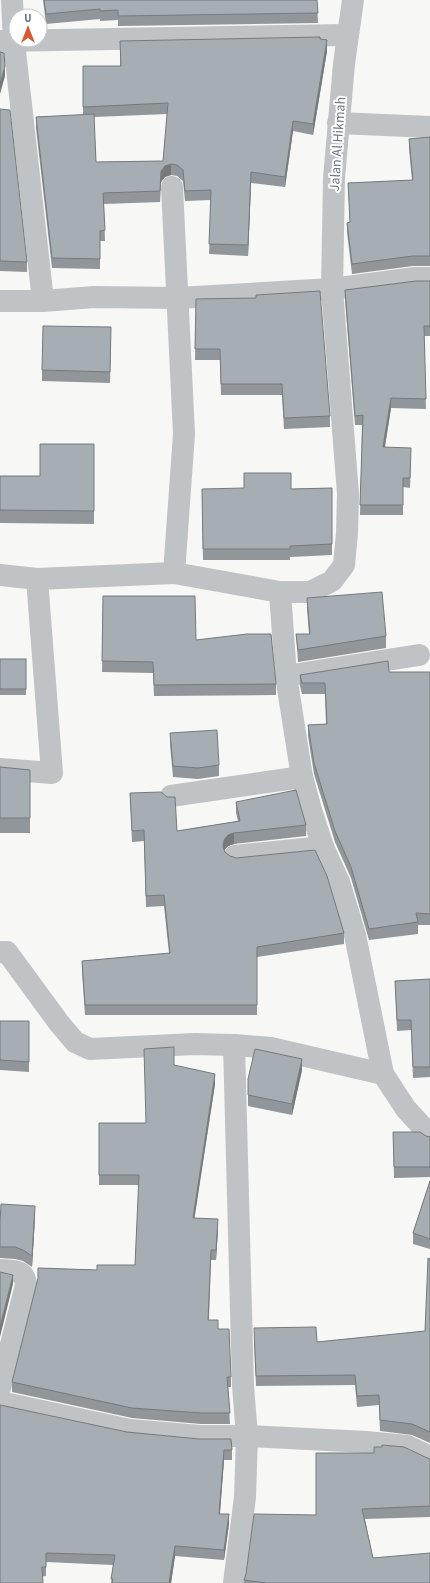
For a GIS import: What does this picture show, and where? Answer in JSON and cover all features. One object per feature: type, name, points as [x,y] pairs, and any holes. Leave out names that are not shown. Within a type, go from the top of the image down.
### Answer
[{"type":"street","points":[[12,0],[7,42],[43,301]]},
{"type":"street","name":"Jalan Al Hikmah","points":[[0,575],[37,579],[174,573],[280,592],[310,592],[332,581],[344,565],[348,494],[332,289],[334,178],[347,35],[353,0]]},
{"type":"street","points":[[7,42],[347,35]]},
{"type":"street","points":[[338,123],[430,127]]},
{"type":"street","points":[[172,187],[184,434],[174,573]]},
{"type":"street","points":[[0,301],[43,301],[94,297],[177,298],[332,289],[430,278]]},
{"type":"street","points":[[0,769],[52,772],[37,579]]},
{"type":"street","points":[[280,592],[286,676],[302,777],[310,810],[323,847],[339,882],[355,935],[383,1074],[406,1110],[430,1135]]},
{"type":"street","points":[[286,676],[419,655]]},
{"type":"street","points":[[171,796],[302,777]]},
{"type":"street","points":[[235,856],[323,847]]},
{"type":"street","points":[[0,952],[7,952],[34,991],[74,1042],[90,1049],[195,1044],[271,1048],[383,1074]]},
{"type":"street","points":[[234,1045],[243,1386],[247,1436],[245,1497],[234,1583]]},
{"type":"street","points":[[0,1270],[20,1272],[26,1279],[26,1285],[0,1388]]},
{"type":"street","points":[[0,1402],[49,1414],[130,1430],[200,1436],[247,1436],[366,1442],[407,1446],[430,1457]]},
{"type":"building","points":[[44,0],[317,0],[318,13],[118,16],[118,10],[100,11],[100,9],[48,14],[48,8],[45,8]]},
{"type":"building","points":[[320,37],[320,39],[327,40],[313,124],[293,121],[285,177],[251,172],[248,245],[209,244],[211,190],[185,191],[183,170],[177,165],[171,164],[165,166],[161,171],[160,191],[103,193],[105,230],[100,231],[100,259],[52,258],[36,117],[94,114],[96,162],[163,161],[168,103],[83,107],[83,66],[121,66],[120,41]]},
{"type":"building","points":[[0,52],[4,53],[5,66],[0,84]]},
{"type":"building","points":[[0,109],[10,110],[27,262],[0,261]]},
{"type":"building","points":[[430,137],[430,256],[413,256],[352,264],[347,223],[350,222],[348,183],[413,180],[409,139]]},
{"type":"building","points":[[416,281],[430,281],[430,326],[424,326],[426,399],[391,398],[383,447],[411,448],[410,478],[403,478],[403,505],[360,505],[363,415],[355,416],[345,290]]},
{"type":"building","points":[[320,291],[330,416],[284,418],[282,384],[221,384],[220,349],[195,349],[196,299],[256,298],[256,295]]},
{"type":"building","points":[[43,326],[111,327],[110,372],[42,370]]},
{"type":"building","points":[[40,444],[94,444],[94,511],[0,510],[0,476],[40,476]]},
{"type":"building","points":[[244,473],[291,473],[291,489],[332,488],[332,544],[290,546],[290,549],[203,549],[202,489],[244,488]]},
{"type":"building","points":[[382,592],[386,636],[298,650],[296,634],[310,634],[307,598]]},
{"type":"building","points":[[103,596],[195,596],[196,640],[247,634],[271,634],[276,684],[154,685],[153,662],[102,661]]},
{"type":"building","points":[[0,659],[26,659],[26,689],[0,689]]},
{"type":"building","points":[[388,661],[389,672],[430,672],[430,914],[416,913],[418,922],[369,929],[351,867],[335,831],[314,763],[308,725],[327,724],[325,683],[302,683],[300,675]]},
{"type":"building","points":[[217,730],[219,765],[198,768],[173,766],[170,733]]},
{"type":"building","points":[[0,767],[30,770],[30,818],[0,818]]},
{"type":"building","points":[[296,790],[306,825],[234,833],[228,835],[224,840],[223,847],[225,852],[236,858],[315,850],[327,876],[344,933],[257,947],[257,1005],[85,1005],[82,961],[170,953],[164,895],[146,896],[144,830],[132,831],[130,793],[161,792],[167,797],[175,797],[177,831],[240,821],[236,802]]},
{"type":"building","points":[[430,979],[430,1067],[413,1067],[411,1020],[397,1020],[395,981]]},
{"type":"building","points":[[0,1021],[29,1021],[29,1062],[0,1060]]},
{"type":"building","points":[[174,1047],[174,1065],[215,1074],[193,1218],[218,1219],[216,1250],[211,1250],[208,1320],[218,1320],[218,1329],[229,1329],[231,1377],[227,1377],[230,1413],[201,1413],[132,1408],[12,1382],[38,1278],[38,1268],[97,1270],[97,1265],[135,1265],[139,1175],[99,1175],[99,1123],[146,1123],[144,1049]]},
{"type":"building","points":[[255,1049],[302,1059],[292,1104],[248,1095],[248,1079]]},
{"type":"building","points":[[393,1132],[420,1132],[430,1137],[430,1167],[394,1167]]},
{"type":"building","points":[[430,1181],[430,1239],[413,1233]]},
{"type":"building","points":[[1,1204],[35,1206],[32,1256],[15,1247],[0,1247]]},
{"type":"building","points":[[428,1258],[430,1259],[430,1432],[412,1424],[380,1420],[379,1395],[357,1396],[355,1375],[256,1376],[254,1328],[316,1327],[317,1342],[425,1331]]},
{"type":"building","points":[[0,1272],[13,1275],[0,1327]]},
{"type":"building","points":[[0,1405],[127,1432],[199,1439],[231,1439],[232,1450],[224,1450],[219,1514],[229,1514],[224,1550],[175,1546],[169,1583],[112,1583],[113,1579],[111,1579],[115,1555],[46,1553],[46,1567],[42,1567],[43,1583],[0,1583]]},
{"type":"building","points":[[382,1445],[404,1447],[430,1459],[430,1506],[362,1509],[373,1558],[430,1553],[430,1583],[267,1583],[244,1580],[254,1514],[316,1515],[316,1453],[374,1453],[374,1447],[382,1447]]}]
